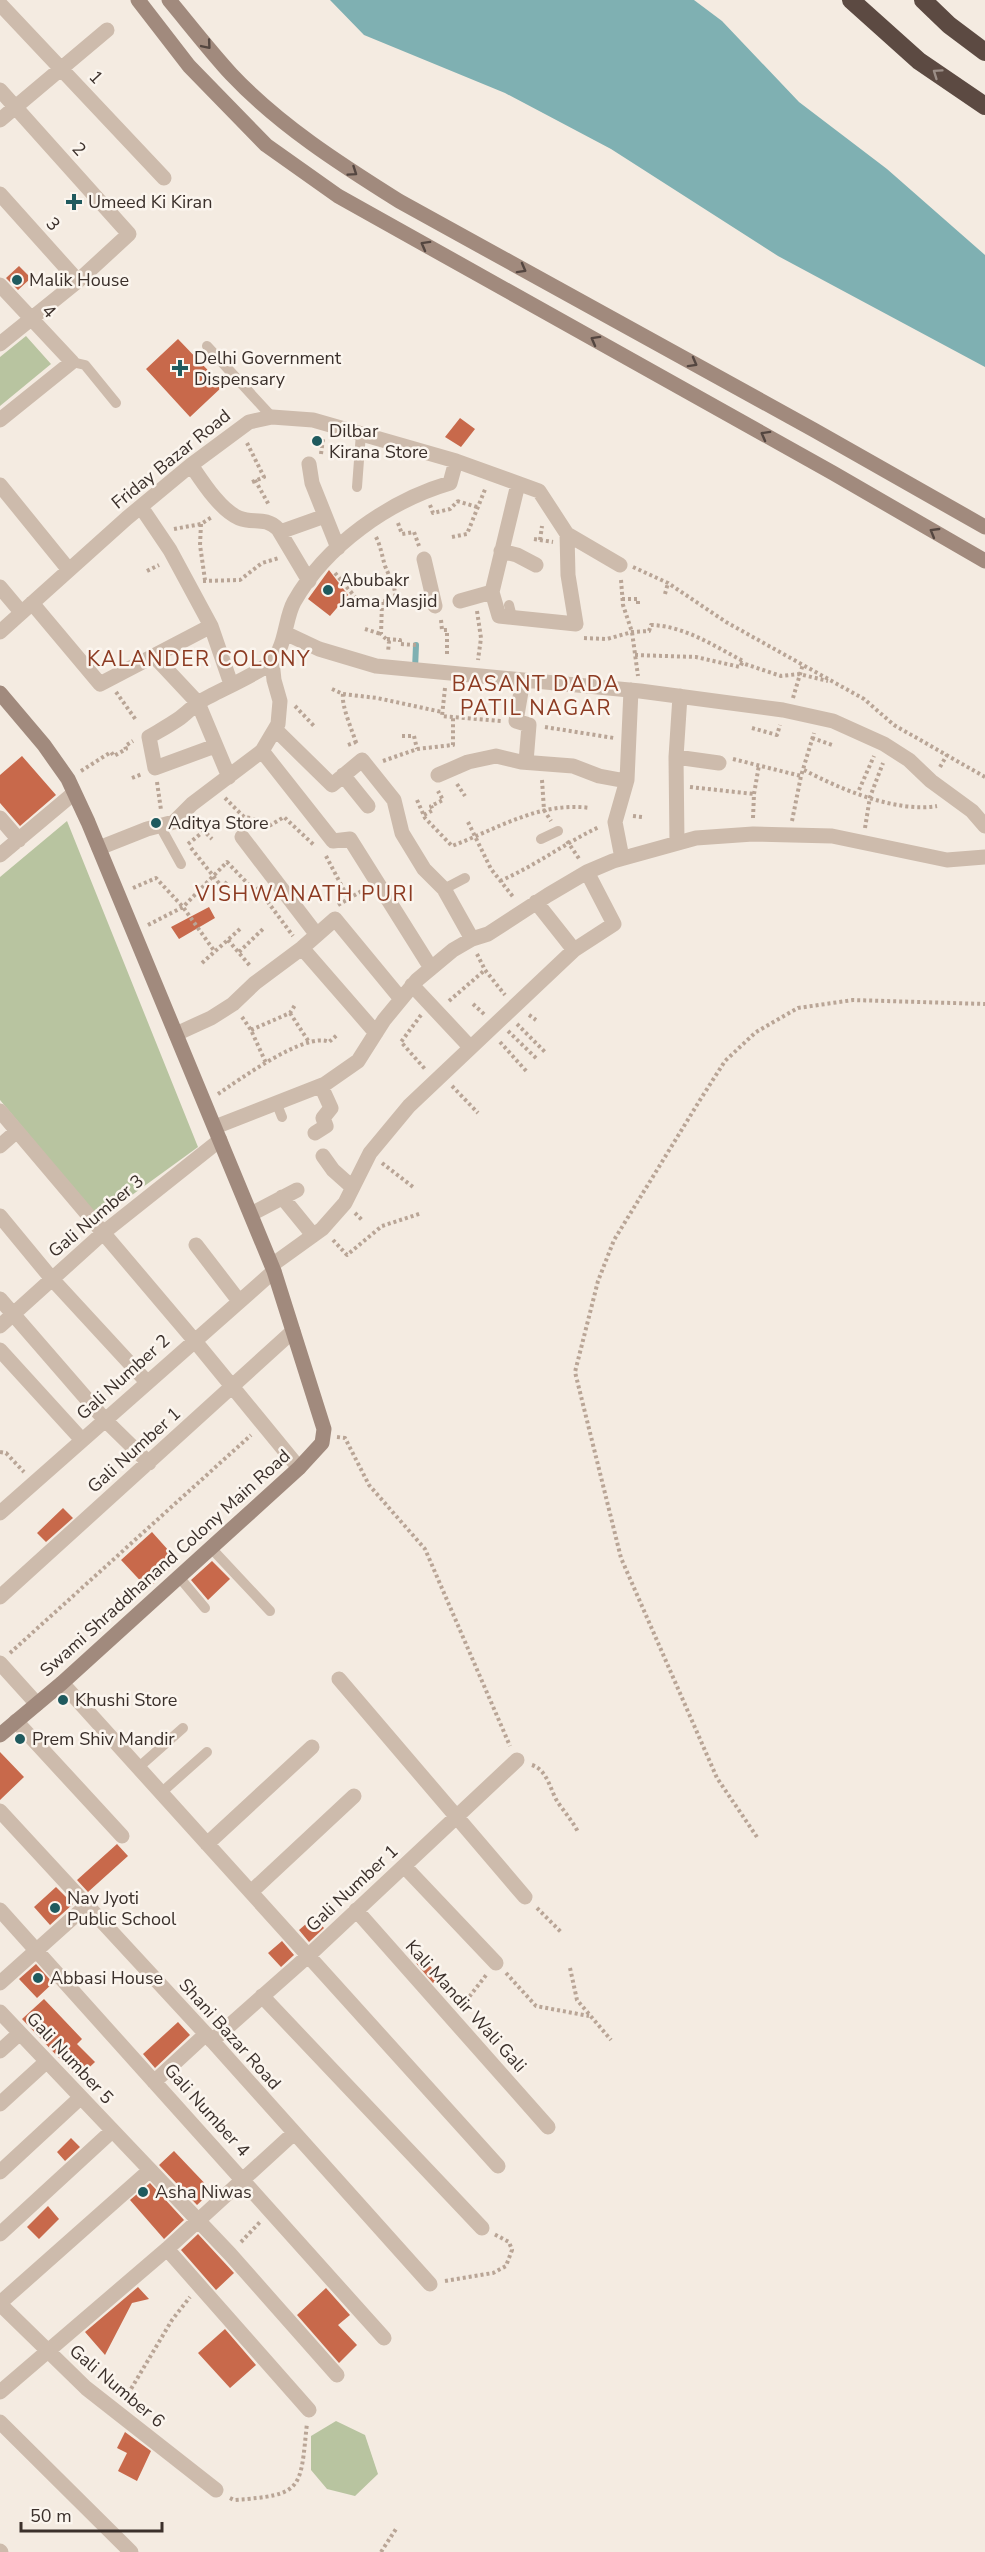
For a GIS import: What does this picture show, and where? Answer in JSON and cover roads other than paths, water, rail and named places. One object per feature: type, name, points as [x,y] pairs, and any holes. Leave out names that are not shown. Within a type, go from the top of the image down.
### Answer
[{"type":"highway","points":[[852,0],[919,61],[985,106]]},
{"type":"highway","points":[[923,0],[949,25],[985,52]]},
{"type":"main road","points":[[138,0],[189,66],[266,145],[338,196],[985,561]]},
{"type":"main road","points":[[169,0],[232,75],[290,127],[358,175],[399,201],[985,527]]},
{"type":"main road","points":[[0,693],[44,745],[71,786],[99,848],[273,1268],[293,1331]]},
{"type":"main road","name":"Swami Shraddhanand Colony Main Road","points":[[0,1735],[62,1683],[317,1451],[324,1437],[317,1404],[293,1331]]},
{"type":"street","name":"1","points":[[0,4],[164,177]]},
{"type":"street","points":[[0,120],[107,30]]},
{"type":"street","name":"2","points":[[0,90],[129,234],[78,281]]},
{"type":"street","name":"3","points":[[0,194],[78,281]]},
{"type":"street","points":[[0,344],[78,281]]},
{"type":"street","name":"4","points":[[0,285],[30,320],[72,362]]},
{"type":"street","points":[[0,420],[72,362]]},
{"type":"street","name":"Friday Bazar Road","points":[[0,632],[191,465],[249,422],[272,417],[314,420],[361,433],[456,461],[539,491],[567,534]]},
{"type":"street","points":[[99,848],[147,829],[167,824],[262,751],[278,724],[280,703],[273,680],[272,661],[285,633],[293,603],[333,554],[369,523],[424,490],[450,483],[456,461]]},
{"type":"street","points":[[309,464],[312,483],[325,516],[333,554]]},
{"type":"street","points":[[191,465],[214,498],[238,518],[274,527],[325,516]]},
{"type":"street","points":[[518,484],[492,592],[499,616],[511,611],[576,624],[568,575],[567,534]]},
{"type":"street","points":[[0,485],[69,570]]},
{"type":"street","points":[[141,507],[160,534],[211,626],[231,684]]},
{"type":"street","points":[[274,527],[309,581]]},
{"type":"street","points":[[567,534],[620,565]]},
{"type":"street","points":[[501,551],[517,555],[536,565]]},
{"type":"street","points":[[424,560],[438,609]]},
{"type":"street","points":[[0,587],[27,608],[100,684],[211,626]]},
{"type":"street","points":[[467,600],[492,592]]},
{"type":"street","points":[[285,633],[319,649],[363,663],[386,667],[680,696],[790,711],[833,721],[884,744],[909,760],[931,781],[972,811],[985,826]]},
{"type":"street","points":[[154,656],[198,703],[215,746],[223,781]]},
{"type":"street","points":[[215,746],[155,768],[148,737],[181,717],[198,703],[272,661]]},
{"type":"street","points":[[523,680],[522,723],[526,762]]},
{"type":"street","points":[[622,858],[615,822],[626,782],[628,741],[636,691]]},
{"type":"street","points":[[677,842],[676,758],[680,696]]},
{"type":"street","points":[[274,729],[332,785],[362,760],[394,800],[402,833],[424,868],[444,889],[472,939]]},
{"type":"street","points":[[262,751],[326,843],[350,838],[432,968]]},
{"type":"street","points":[[438,775],[468,762],[496,756],[526,762],[573,766],[599,776],[626,782]]},
{"type":"street","points":[[676,758],[724,761]]},
{"type":"street","points":[[343,775],[368,806]]},
{"type":"street","points":[[0,855],[19,840],[71,786]]},
{"type":"street","points":[[0,818],[19,840]]},
{"type":"street","name":"Gali Number 3","points":[[0,1326],[217,1133],[276,1102],[321,1086],[340,1076],[358,1061],[412,985],[453,950],[472,939],[488,934],[587,872],[622,858],[677,842],[710,836],[753,834],[832,836],[940,860],[985,857]]},
{"type":"street","points":[[242,837],[317,935]]},
{"type":"street","name":"Gali Number 2","points":[[0,1513],[239,1301],[273,1268],[318,1232],[345,1203],[370,1153],[399,1117],[573,950],[614,924],[587,872]]},
{"type":"street","points":[[531,906],[573,950]]},
{"type":"street","points":[[176,1034],[211,1018],[233,1004],[335,919],[401,999]]},
{"type":"street","points":[[302,948],[376,1033]]},
{"type":"street","points":[[412,985],[470,1047]]},
{"type":"street","points":[[315,1133],[326,1126],[324,1114],[331,1108],[321,1086]]},
{"type":"street","points":[[0,1111],[299,1468]]},
{"type":"street","points":[[0,1146],[17,1131]]},
{"type":"street","points":[[323,1156],[333,1170],[352,1187]]},
{"type":"street","points":[[251,1214],[297,1190]]},
{"type":"street","points":[[282,1197],[318,1232]]},
{"type":"street","points":[[0,1216],[52,1279],[147,1382]]},
{"type":"street","points":[[196,1245],[239,1301]]},
{"type":"street","points":[[0,1299],[105,1420],[149,1462]]},
{"type":"street","name":"Gali Number 1","points":[[0,1597],[293,1331]]},
{"type":"street","points":[[0,1350],[81,1440]]},
{"type":"street","points":[[4,1659],[37,1704]]},
{"type":"street","points":[[339,1679],[525,1896]]},
{"type":"street","points":[[62,1683],[498,2166]]},
{"type":"street","points":[[16,1721],[122,1836]]},
{"type":"street","points":[[207,1844],[312,1747]]},
{"type":"street","name":"Gali Number 1","points":[[154,2082],[262,1996],[308,1956],[517,1760]]},
{"type":"street","points":[[251,1892],[354,1796]]},
{"type":"street","name":"Shani Bazar Road","points":[[0,1811],[209,2038],[430,2284]]},
{"type":"street","points":[[404,1866],[496,1963]]},
{"type":"street","points":[[0,1983],[86,1906]]},
{"type":"street","name":"Gali Number 4","points":[[0,1910],[243,2178],[384,2338]]},
{"type":"street","name":"Kali Mandir Wali Gali","points":[[356,1910],[548,2127]]},
{"type":"street","points":[[262,1996],[482,2228]]},
{"type":"street","name":"Gali Number 5","points":[[0,2012],[199,2220],[338,2374]]},
{"type":"street","points":[[0,2051],[20,2032]]},
{"type":"street","points":[[0,2104],[46,2062]]},
{"type":"street","points":[[0,2172],[80,2098]]},
{"type":"street","name":"Gali Number 5","points":[[0,2234],[112,2131]]},
{"type":"street","points":[[0,2392],[167,2249],[294,2133]]},
{"type":"street","points":[[0,2303],[150,2170]]},
{"type":"street","points":[[167,2249],[309,2410]]},
{"type":"street","name":"Gali Number 6","points":[[0,2303],[46,2351],[86,2388],[216,2490]]},
{"type":"street","points":[[0,2422],[122,2549]]},
{"type":"lane","points":[[207,346],[272,417]]},
{"type":"lane","points":[[72,362],[84,365],[116,403]]},
{"type":"lane","points":[[357,487],[361,433]]},
{"type":"lane","points":[[167,824],[181,864]]},
{"type":"lane","points":[[541,838],[558,831]]},
{"type":"lane","points":[[444,889],[465,878]]},
{"type":"lane","points":[[276,1102],[282,1117]]},
{"type":"lane","points":[[211,1548],[270,1611]]},
{"type":"lane","points":[[179,1577],[205,1608]]},
{"type":"lane","points":[[138,1767],[183,1728]]},
{"type":"lane","points":[[162,1792],[207,1752]]},
{"type":"water","points":[[330,0],[694,0],[722,21],[799,102],[887,169],[985,255],[985,367],[778,256],[611,149],[505,93],[364,35]]},
{"type":"waterway","points":[[415,669],[416,645]]},
{"type":"place","name":"Umeed Ki Kiran","points":[[74,202]]},
{"type":"place","name":"Malik House","points":[[17,280]]},
{"type":"place","name":"Delhi Government Dispensary","points":[[180,368]]},
{"type":"place","name":"Dilbar Kirana Store","points":[[317,441]]},
{"type":"place","name":"Abubakr Jama Masjid","points":[[328,590]]},
{"type":"place","name":"Aditya Store","points":[[156,823]]},
{"type":"place","name":"Khushi Store","points":[[63,1700]]},
{"type":"place","name":"Prem Shiv Mandir","points":[[20,1739]]},
{"type":"place","name":"Nav Jyoti Public School","points":[[55,1908]]},
{"type":"place","name":"Abbasi House","points":[[38,1978]]},
{"type":"place","name":"Asha Niwas","points":[[143,2192]]},
{"type":"district","name":"KALANDER COLONY","points":[[199,659]]},
{"type":"district","name":"BASANT DADA PATIL NAGAR","points":[[536,696]]},
{"type":"district","name":"VISHWANATH PURI","points":[[305,894]]}]
